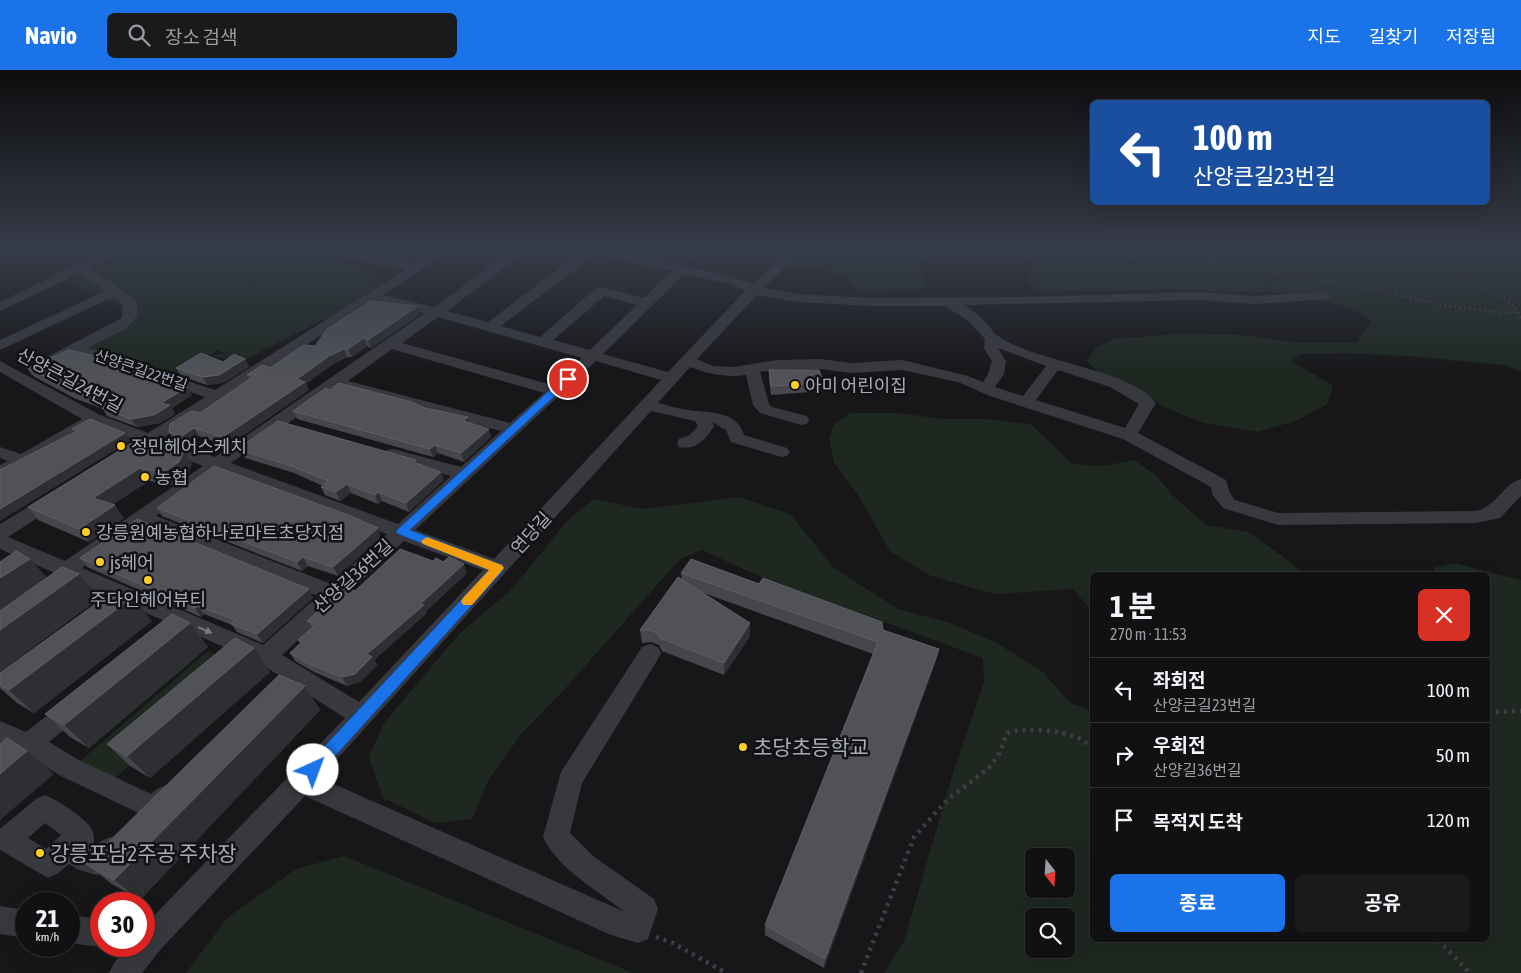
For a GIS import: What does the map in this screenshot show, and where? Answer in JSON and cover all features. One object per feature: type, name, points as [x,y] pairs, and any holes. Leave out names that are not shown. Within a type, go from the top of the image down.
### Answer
[{"type":"street","points":[[0,307],[34,290]]},
{"type":"street","points":[[132,450],[384,290]]},
{"type":"street","points":[[67,581],[141,517],[466,290]]},
{"type":"street","points":[[491,327],[537,290]]},
{"type":"street","name":"산양길36번길","points":[[266,656],[593,356],[660,290]]},
{"type":"street","name":"연당길","points":[[155,931],[301,782],[353,710],[498,568],[754,290]]},
{"type":"street","points":[[755,290],[797,298],[872,302],[1200,296],[1254,300],[1323,296]]},
{"type":"street","points":[[0,346],[115,291]]},
{"type":"street","name":"산양큰길22번길","points":[[77,349],[129,320],[131,316],[130,303],[115,291]]},
{"type":"street","points":[[543,342],[601,291],[647,303]]},
{"type":"street","points":[[374,297],[436,312],[672,378]]},
{"type":"street","points":[[947,301],[962,309],[982,325],[992,339],[1022,353],[1113,383],[1138,395],[1148,403],[1129,435]]},
{"type":"street","points":[[986,389],[996,374],[999,361],[991,349],[992,339]]},
{"type":"street","points":[[390,344],[555,391]]},
{"type":"street","points":[[17,376],[77,349]]},
{"type":"street","name":"산양큰길22번길","points":[[77,349],[218,396]]},
{"type":"street","points":[[688,361],[711,370],[733,372],[777,364],[821,364],[851,368],[902,365],[963,379],[986,389],[1094,426],[1129,435],[1220,484],[1221,494],[1229,504],[1278,518],[1379,519],[1476,517],[1493,513],[1521,485]]},
{"type":"street","points":[[1026,402],[1055,364]]},
{"type":"street","name":"산양큰길24번길","points":[[0,366],[94,419],[218,463],[498,568]]},
{"type":"street","points":[[752,369],[761,405],[766,410],[801,420]]},
{"type":"street","points":[[336,382],[513,429]]},
{"type":"street","points":[[648,405],[687,415],[719,418],[734,427],[737,438],[781,452]]},
{"type":"street","points":[[685,443],[696,439],[706,426],[701,416]]},
{"type":"street","points":[[0,473],[94,419]]},
{"type":"street","points":[[279,421],[298,426]]},
{"type":"street","points":[[381,450],[464,474]]},
{"type":"street","points":[[0,452],[21,460]]},
{"type":"street","points":[[0,533],[66,492]]},
{"type":"street","points":[[141,517],[334,594]]},
{"type":"street","points":[[0,541],[67,581],[266,656],[353,710]]},
{"type":"street","points":[[301,782],[621,925],[638,930],[644,910],[584,865],[556,837],[570,780],[650,653]]},
{"type":"street","points":[[0,767],[89,696]]},
{"type":"street","points":[[0,731],[68,767],[154,808]]},
{"type":"street","points":[[81,835],[79,857],[97,862],[182,782]]},
{"type":"street","points":[[0,920],[15,922]]},
{"type":"street","name":"연당길","points":[[124,973],[135,957]]},
{"type":"path","points":[[1378,290],[1450,306],[1492,312],[1516,312]]},
{"type":"path","points":[[1489,290],[1514,306],[1521,318]]},
{"type":"path","points":[[1490,712],[1521,711]]},
{"type":"path","points":[[861,973],[914,837],[947,800],[976,780],[989,768],[999,754],[1007,733],[1017,728],[1063,733],[1078,737],[1090,746]]},
{"type":"path","points":[[638,930],[673,944],[726,973]]},
{"type":"path","points":[[1440,942],[1470,973]]},
{"type":"shaded area","points":[[84,290],[370,290],[344,309],[270,347],[260,349],[265,350],[242,362],[212,356],[233,352],[222,353],[218,350],[177,375],[82,347],[122,322],[123,307]]},
{"type":"shaded area","points":[[856,290],[895,290],[883,291]]},
{"type":"shaded area","points":[[1037,290],[1160,290],[1038,291]]},
{"type":"shaded area","points":[[1185,290],[1521,290],[1521,371],[1504,365],[1408,356],[1345,353],[1300,354],[1292,361],[1333,386],[1327,404],[1298,420],[1258,432],[1204,423],[1164,407],[1129,383],[1099,373],[1087,361],[1096,348],[1114,339],[1175,334],[1241,335],[1292,342],[1357,343],[1372,321],[1357,310],[1289,293]]},
{"type":"shaded area","points":[[851,413],[897,413],[944,419],[984,419],[1031,424],[1072,464],[1104,466],[1134,460],[1155,474],[1171,494],[1206,525],[1248,532],[1302,572],[1090,572],[1090,609],[1073,589],[995,594],[931,576],[890,551],[858,495],[834,463],[829,439],[834,424]]},
{"type":"shaded area","points":[[739,497],[790,514],[834,568],[898,609],[950,623],[995,642],[1043,672],[1070,703],[1090,710],[1090,942],[1490,942],[1490,572],[1521,580],[1521,973],[884,973],[904,941],[953,773],[984,682],[983,658],[759,576],[702,550],[680,559],[562,692],[522,733],[489,779],[472,819],[435,823],[383,798],[369,757],[384,723],[459,634],[510,591],[568,520],[594,499],[642,509]]},
{"type":"shaded area","points":[[1454,563],[1489,572],[1432,572],[1434,568]]},
{"type":"shaded area","points":[[208,651],[240,667],[112,781],[79,762]]},
{"type":"shaded area","points":[[344,856],[633,973],[186,973],[228,917],[296,869]]},
{"type":"building","points":[[371,301],[418,306],[368,340],[364,338],[348,349],[329,356],[297,379],[305,382],[223,437],[194,428],[182,436],[169,432],[170,424],[191,411],[200,413],[256,375],[247,375],[262,365],[270,368],[304,345],[315,346],[327,329]]},
{"type":"building","points":[[69,350],[99,357],[96,359],[123,365],[188,387],[161,403],[170,405],[154,415],[131,419],[102,408],[107,404],[69,389],[27,368]]},
{"type":"building","points":[[201,353],[223,362],[234,354],[245,359],[219,375],[203,377],[176,368]]},
{"type":"building","points":[[769,370],[819,370],[824,383],[771,386]]},
{"type":"building","points":[[339,383],[412,402],[425,408],[468,417],[464,421],[489,429],[461,453],[435,445],[430,449],[293,411],[326,388],[330,390]]},
{"type":"building","points":[[90,419],[125,433],[0,509],[0,470],[77,431],[72,429]]},
{"type":"building","points":[[278,421],[416,460],[413,462],[441,472],[406,503],[378,492],[375,495],[347,484],[336,492],[321,487],[329,481],[289,465],[240,450],[240,447]]},
{"type":"building","points":[[143,436],[184,451],[179,462],[164,472],[140,468],[93,498],[115,505],[79,529],[28,507]]},
{"type":"building","points":[[214,466],[351,516],[378,528],[333,567],[303,557],[297,562],[157,508]]},
{"type":"building","points":[[137,519],[309,589],[257,634],[231,624],[236,620],[198,606],[195,608],[80,558]]},
{"type":"building","points":[[400,549],[433,561],[436,558],[443,562],[449,557],[464,564],[420,604],[424,605],[367,654],[372,657],[355,674],[342,677],[309,664],[290,653],[302,642],[298,640],[316,624],[307,621],[331,599],[335,601],[350,588],[355,591]]},
{"type":"building","points":[[16,551],[30,559],[0,578],[0,562]]},
{"type":"building","points":[[691,559],[759,584],[763,578],[882,622],[883,630],[939,649],[825,959],[765,925],[878,642],[681,573]]},
{"type":"building","points":[[62,567],[79,574],[0,630],[0,611]]},
{"type":"building","points":[[678,577],[750,623],[724,663],[660,638],[657,633],[649,630],[640,630]]},
{"type":"building","points":[[115,590],[133,597],[9,690],[0,685],[0,673]]},
{"type":"building","points":[[172,614],[190,623],[64,725],[45,714]]},
{"type":"building","points":[[235,638],[254,648],[127,756],[107,744]]},
{"type":"building","points":[[279,675],[305,686],[114,880],[86,864]]},
{"type":"building","points":[[7,738],[27,751],[0,774],[0,744]]},
{"type":"slow traffic","points":[[427,541],[498,568],[468,601]]},
{"type":"place","name":"아미 어린이집","points":[[795,385]]},
{"type":"place","name":"정민헤어스케치","points":[[121,446]]},
{"type":"place","name":"농협","points":[[145,477]]},
{"type":"place","name":"강릉원예농협하나로마트초당지점","points":[[86,532]]},
{"type":"place","name":"js헤어","points":[[100,562]]},
{"type":"place","name":"주다인헤어뷰티","points":[[148,580]]},
{"type":"place","name":"초당초등학교","points":[[743,747]]},
{"type":"place","name":"강릉포남2주공 주차장","points":[[40,853]]},
{"type":"route","points":[[313,770],[498,568],[402,532],[568,379]]}]
